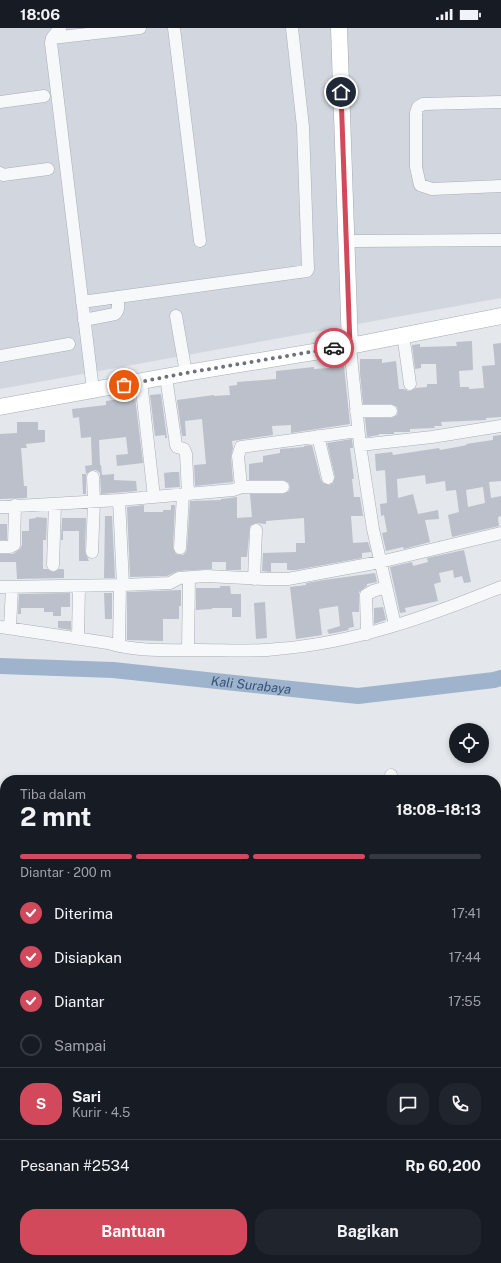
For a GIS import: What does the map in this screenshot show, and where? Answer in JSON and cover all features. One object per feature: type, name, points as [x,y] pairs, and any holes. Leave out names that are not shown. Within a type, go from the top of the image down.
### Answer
[{"type":"main road","points":[[339,28],[350,346]]},
{"type":"main road","points":[[0,407],[186,373],[350,346],[403,334],[501,317]]},
{"type":"street","points":[[60,28],[52,38],[93,390]]},
{"type":"street","points":[[52,38],[140,28]]},
{"type":"street","points":[[174,28],[200,241]]},
{"type":"street","points":[[82,302],[307,271],[303,127],[292,28]]},
{"type":"street","points":[[0,102],[44,96]]},
{"type":"street","points":[[501,102],[423,104],[418,108],[416,113],[416,167],[420,185],[432,190],[501,186]]},
{"type":"street","points":[[0,174],[3,175],[48,169]]},
{"type":"street","points":[[354,241],[501,240]]},
{"type":"street","points":[[84,320],[115,314],[119,307],[117,297]]},
{"type":"street","points":[[176,316],[186,373]]},
{"type":"street","points":[[403,334],[410,384]]},
{"type":"street","points":[[0,356],[69,344]]},
{"type":"street","points":[[350,346],[358,430],[372,529],[396,626]]},
{"type":"street","points":[[166,377],[176,445],[177,447],[184,449],[186,454],[186,494],[180,548]]},
{"type":"street","points":[[141,381],[154,497]]},
{"type":"street","points":[[356,411],[391,411]]},
{"type":"street","points":[[360,445],[426,438],[501,426]]},
{"type":"street","points":[[240,487],[238,456],[240,447],[358,430]]},
{"type":"street","points":[[318,436],[328,478]]},
{"type":"street","points":[[92,552],[94,502],[93,477]]},
{"type":"street","points":[[0,506],[94,502],[233,490],[240,487],[283,487]]},
{"type":"street","points":[[119,500],[122,586],[119,646]]},
{"type":"street","points":[[53,565],[55,504]]},
{"type":"street","points":[[0,548],[14,545],[15,505]]},
{"type":"street","points":[[254,579],[256,530]]},
{"type":"street","points":[[501,533],[380,562],[297,577],[254,579],[206,576],[179,578],[170,583],[122,586],[6,587],[5,628],[78,638],[119,646],[160,650],[277,650],[367,634],[396,626],[501,587]]},
{"type":"street","points":[[188,650],[189,578]]},
{"type":"street","points":[[78,638],[79,586]]},
{"type":"street","points":[[367,634],[366,595],[386,587]]},
{"type":"shaded area","points":[[0,28],[501,28],[501,298],[0,389]]},
{"type":"building","points":[[472,341],[473,370],[459,371],[460,387],[469,387],[469,389],[484,388],[482,366],[495,365],[493,344],[501,343],[501,417],[486,418],[486,420],[441,422],[442,426],[434,426],[435,428],[410,429],[410,432],[394,432],[394,434],[379,434],[367,437],[365,418],[391,418],[397,415],[398,411],[397,407],[391,404],[363,404],[360,359],[382,359],[382,363],[396,361],[399,389],[411,391],[416,388],[427,387],[427,384],[437,384],[436,364],[421,364],[421,368],[415,369],[412,345],[420,344],[420,347],[457,346],[456,342]]},
{"type":"building","points":[[344,366],[350,424],[291,433],[291,425],[272,426],[273,435],[232,441],[233,448],[231,457],[233,482],[195,486],[194,465],[206,464],[202,419],[185,421],[186,436],[182,436],[177,400],[214,395],[230,395],[229,386],[237,385],[237,382],[276,379],[276,371],[314,367],[314,369]]},
{"type":"building","points":[[161,394],[167,438],[165,438],[165,435],[155,436],[150,395]]},
{"type":"building","points":[[135,397],[143,463],[117,466],[116,455],[128,454],[126,437],[99,440],[102,475],[114,474],[114,480],[136,481],[137,491],[101,494],[100,473],[96,470],[92,470],[86,474],[85,466],[92,465],[91,437],[81,438],[79,417],[73,418],[72,409],[106,405],[106,401]]},
{"type":"building","points":[[17,422],[38,422],[38,430],[45,430],[45,442],[26,444],[27,448],[21,448],[24,486],[27,486],[27,498],[0,499],[0,434],[17,433]]},
{"type":"building","points":[[501,435],[501,481],[489,482],[491,498],[501,496],[501,516],[498,517],[499,526],[452,537],[448,515],[459,512],[456,490],[446,491],[445,481],[426,484],[425,475],[397,479],[398,498],[413,494],[418,514],[438,510],[439,519],[425,520],[430,542],[404,549],[403,547],[386,551],[382,533],[387,532],[384,515],[381,516],[380,504],[387,503],[385,470],[376,471],[375,454],[392,452],[393,455],[439,448],[440,450],[493,440],[493,436]],"holes":[[[483,487],[485,503],[468,507],[466,490]]]},
{"type":"building","points":[[352,439],[353,448],[350,448],[354,479],[352,479],[354,497],[360,497],[363,516],[351,516],[353,543],[368,542],[371,552],[362,553],[362,558],[296,570],[287,570],[287,563],[271,563],[271,572],[262,571],[263,553],[296,552],[296,543],[305,543],[304,518],[266,521],[266,524],[256,523],[250,526],[247,557],[241,557],[241,570],[226,570],[226,562],[212,562],[212,569],[178,571],[167,576],[130,577],[127,507],[144,505],[144,512],[163,512],[163,510],[171,510],[171,505],[175,505],[173,548],[176,554],[183,555],[187,548],[190,501],[221,500],[237,497],[237,518],[252,517],[250,494],[283,494],[289,491],[290,487],[289,483],[283,480],[249,480],[249,464],[263,462],[263,456],[280,453],[280,449],[312,445],[321,480],[323,483],[329,485],[333,483],[335,477],[327,443]]},
{"type":"building","points":[[179,472],[180,487],[165,488],[164,473]]},
{"type":"building","points":[[82,474],[86,474],[86,494],[83,494]]},
{"type":"building","points":[[105,516],[112,516],[115,578],[104,578]]},
{"type":"building","points":[[36,517],[47,518],[46,540],[43,540],[43,569],[53,572],[63,569],[64,578],[17,579],[16,562],[0,562],[0,554],[13,554],[20,549],[22,545],[22,531],[29,531],[29,519]]},
{"type":"building","points":[[62,518],[86,518],[85,552],[89,561],[79,561],[79,531],[63,531],[63,540],[61,540]]},
{"type":"building","points":[[0,524],[7,524],[7,540],[0,540]]},
{"type":"building","points":[[464,550],[471,582],[464,583],[462,576],[454,578],[453,570],[439,573],[441,582],[434,584],[438,601],[405,608],[406,612],[400,613],[390,567],[412,562],[413,566],[428,562],[427,558]]},
{"type":"building","points":[[375,573],[377,582],[367,584],[367,586],[359,592],[359,612],[352,612],[354,627],[348,628],[349,630],[329,634],[327,630],[340,626],[338,606],[319,609],[322,635],[296,639],[290,587],[306,585],[306,583],[324,580]]},
{"type":"building","points":[[220,586],[230,586],[231,594],[241,594],[241,617],[232,617],[232,608],[196,610],[196,588],[220,588]]},
{"type":"building","points":[[181,590],[179,619],[163,619],[163,641],[127,640],[127,592]]},
{"type":"building","points":[[70,593],[70,607],[61,607],[61,616],[53,616],[53,612],[44,612],[44,608],[21,608],[21,614],[18,614],[19,594]]},
{"type":"building","points":[[104,593],[112,593],[112,619],[105,619]]},
{"type":"building","points":[[265,602],[267,638],[256,639],[254,603]]},
{"type":"building","points":[[383,607],[386,620],[374,624],[374,608]]},
{"type":"building","points":[[58,621],[71,621],[71,630],[58,628]]},
{"type":"waterway","name":"Kali Surabaya","points":[[0,666],[113,670],[358,696],[501,678]]},
{"type":"way so far","points":[[124,385],[334,348]]},
{"type":"route","points":[[334,348],[350,346],[341,92]]}]
